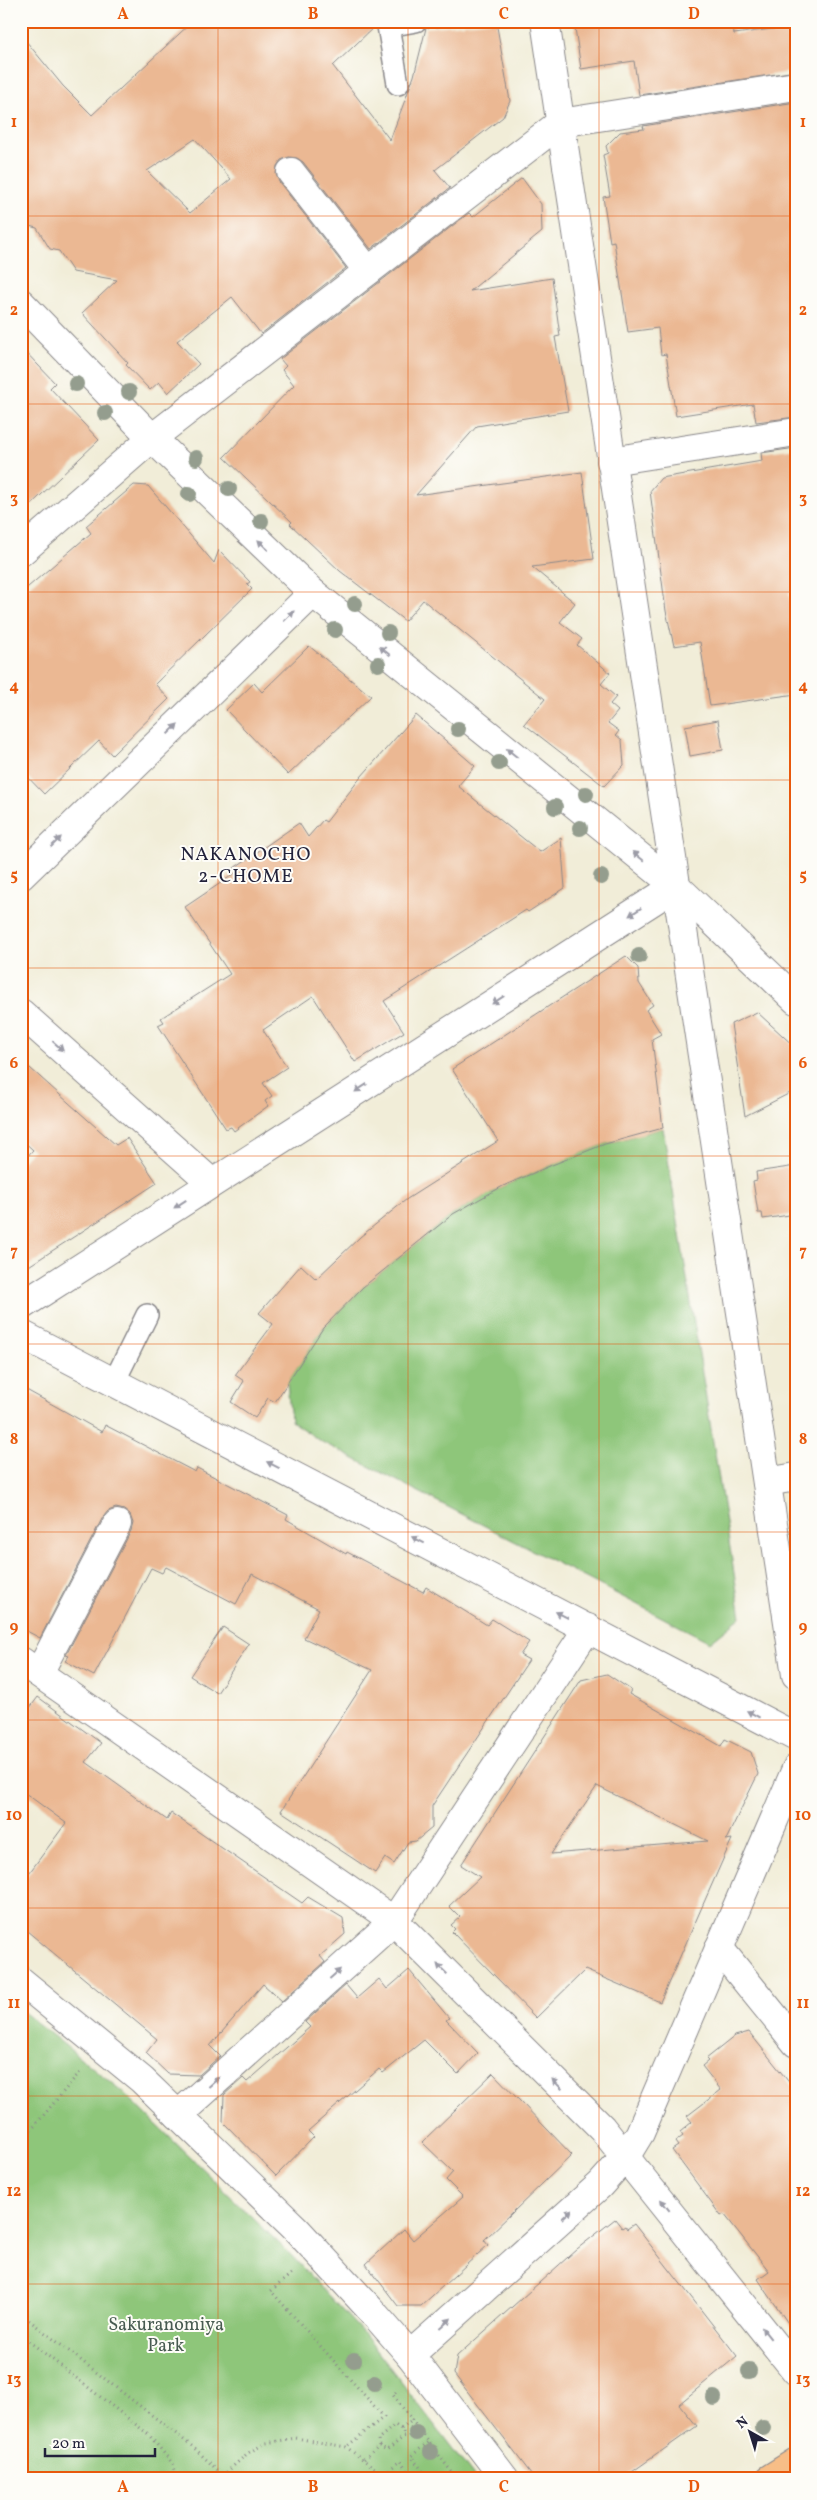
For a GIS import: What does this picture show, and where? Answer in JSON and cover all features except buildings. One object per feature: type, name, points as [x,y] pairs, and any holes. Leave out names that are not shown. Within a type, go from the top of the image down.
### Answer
[{"type":"highway","points":[[769,2479],[796,2462]]},
{"type":"street","points":[[545,21],[796,1675]]},
{"type":"street","points":[[21,552],[152,438],[560,123],[796,86]]},
{"type":"street","points":[[291,172],[368,271]]},
{"type":"street","points":[[21,303],[152,438],[313,593],[676,886],[796,1000]]},
{"type":"street","points":[[611,461],[796,432]]},
{"type":"street","points":[[21,876],[313,593]]},
{"type":"street","points":[[21,1306],[676,886]]},
{"type":"street","points":[[21,1013],[212,1183]]},
{"type":"street","points":[[21,1334],[796,1737]]},
{"type":"street","points":[[767,1482],[796,1478]]},
{"type":"street","points":[[117,1524],[30,1667],[394,1921],[602,2128],[796,2371]]},
{"type":"street","points":[[178,2115],[394,1921],[588,1628]]},
{"type":"street","points":[[410,2356],[600,2185],[626,2156],[640,2134],[796,1770]]},
{"type":"street","points":[[719,1948],[796,2043]]},
{"type":"street","points":[[21,1981],[142,2080],[331,2265],[410,2356],[505,2479]]},
{"type":"lane","points":[[398,84],[388,26],[416,21]]},
{"type":"lane","points":[[114,1382],[147,1315]]},
{"type":"path","points":[[81,2070],[89,2076]]},
{"type":"path","points":[[21,2142],[74,2078]]},
{"type":"path","points":[[21,2166],[25,2193],[21,2226]]},
{"type":"path","points":[[296,2270],[271,2291],[384,2417],[346,2447]]},
{"type":"path","points":[[21,2314],[193,2447],[227,2479]]},
{"type":"path","points":[[21,2334],[148,2434],[173,2464],[178,2479]]},
{"type":"path","points":[[393,2383],[399,2390],[393,2395],[456,2479]]},
{"type":"path","points":[[401,2429],[413,2420]]},
{"type":"path","points":[[395,2425],[401,2429],[405,2436],[388,2450],[379,2446],[378,2439],[395,2425]]},
{"type":"path","points":[[219,2479],[222,2474],[248,2453],[266,2443],[296,2438],[346,2447],[364,2459],[382,2477],[400,2461],[413,2479]]},
{"type":"path","points":[[429,2442],[411,2456],[429,2479]]},
{"type":"path","points":[[364,2459],[379,2446]]},
{"type":"green space","points":[[663,1128],[741,1617],[710,1642],[322,1442],[291,1421],[287,1383],[323,1328],[363,1287],[453,1214],[503,1186],[552,1165],[605,1144]]},
{"type":"green space","name":"Sakuranomiya Park","points":[[21,2010],[123,2092],[289,2253],[365,2335],[476,2479],[21,2479]]},
{"type":"district","name":"NAKANOCHO 2-CHOME","points":[[246,864]]}]
